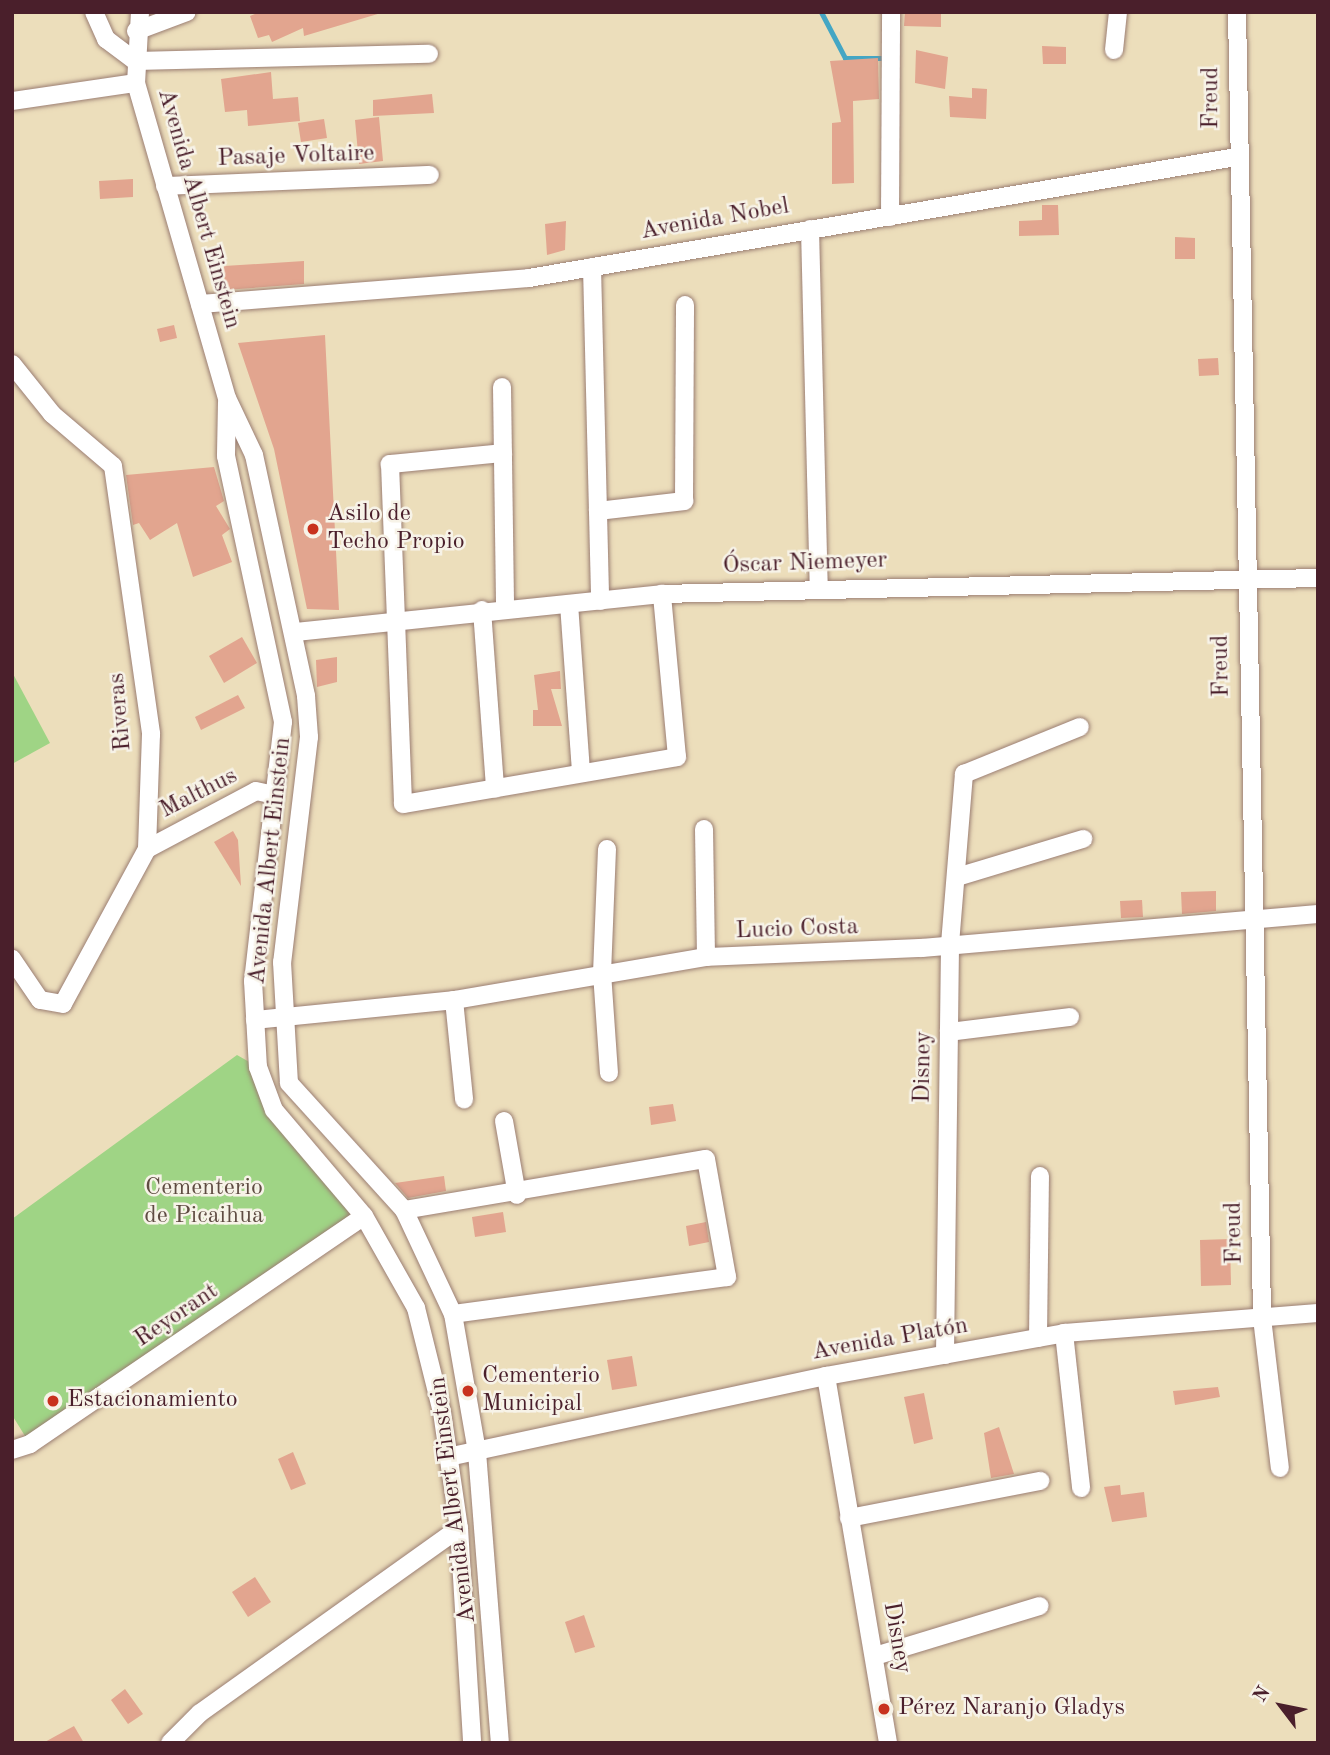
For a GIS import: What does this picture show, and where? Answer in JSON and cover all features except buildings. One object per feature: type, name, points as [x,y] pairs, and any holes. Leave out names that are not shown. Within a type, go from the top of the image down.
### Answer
[{"type":"street","points":[[94,12],[106,39],[135,61],[429,54]]},
{"type":"street","name":"Avenida Albert Einstein","points":[[140,12],[136,31],[136,83],[227,398],[254,455],[295,632],[309,737],[282,962],[281,1020],[289,1083],[301,1101],[404,1210],[453,1314],[477,1452],[500,1743]]},
{"type":"street","points":[[136,31],[187,12]]},
{"type":"street","points":[[890,217],[891,12]]},
{"type":"street","points":[[1114,50],[1118,12]]},
{"type":"street","name":"Freud","points":[[1237,12],[1236,157],[1244,578],[1262,1318],[1279,1468]]},
{"type":"street","points":[[12,101],[136,83]]},
{"type":"street","name":"Avenida Nobel","points":[[200,304],[529,278],[1236,157]]},
{"type":"street","name":"Pasaje Voltaire","points":[[165,186],[430,175]]},
{"type":"street","points":[[810,229],[819,586]]},
{"type":"street","points":[[592,267],[600,601]]},
{"type":"street","points":[[598,511],[684,501],[685,305]]},
{"type":"street","name":"Riveras","points":[[12,364],[52,414],[113,466],[151,734],[147,849],[63,1004],[40,1000],[12,959]]},
{"type":"street","points":[[502,387],[505,606]]},
{"type":"street","name":"Avenida Albert Einstein","points":[[227,398],[226,456],[283,722],[257,932],[255,1020],[258,1067],[274,1110],[364,1216],[416,1308],[448,1457],[459,1528],[472,1743]]},
{"type":"street","points":[[503,453],[390,464],[392,620],[403,804],[677,757],[662,594]]},
{"type":"street","name":"Óscar Niemeyer","points":[[295,632],[505,606],[569,604],[662,594],[819,586],[1318,578]]},
{"type":"street","points":[[569,604],[581,774]]},
{"type":"street","points":[[482,610],[495,789]]},
{"type":"street","name":"Disney","points":[[945,1355],[950,944],[963,781],[968,770],[1080,727]]},
{"type":"street","name":"Malthus","points":[[147,849],[256,790],[275,795]]},
{"type":"street","points":[[704,829],[706,957]]},
{"type":"street","points":[[957,877],[1083,839]]},
{"type":"street","points":[[607,849],[602,973],[609,1073]]},
{"type":"street","name":"Lucio Costa","points":[[255,1020],[281,1020],[454,1000],[706,957],[950,944],[1252,916],[1318,914]]},
{"type":"street","points":[[454,1000],[464,1099]]},
{"type":"street","points":[[949,1032],[1070,1017]]},
{"type":"street","points":[[504,1121],[517,1195]]},
{"type":"street","points":[[404,1210],[517,1195],[706,1159],[727,1277],[453,1314]]},
{"type":"street","points":[[1038,1338],[1040,1176]]},
{"type":"street","name":"Reyorant","points":[[12,1450],[30,1444],[364,1216]]},
{"type":"street","name":"Avenida Platón","points":[[448,1457],[826,1376],[1064,1333],[1318,1313]]},
{"type":"street","points":[[1064,1333],[1081,1488]]},
{"type":"street","name":"Disney","points":[[826,1376],[888,1743]]},
{"type":"street","points":[[849,1518],[1040,1481]]},
{"type":"street","points":[[170,1743],[200,1713],[459,1528]]},
{"type":"street","points":[[874,1656],[1040,1606]]},
{"type":"green space","points":[[12,672],[50,743],[12,764]]},
{"type":"green space","name":"Cementerio de Picaihua","points":[[237,1055],[258,1067],[264,1091],[364,1216],[30,1444],[12,1415],[12,1219]]},
{"type":"waterway","points":[[821,12],[845,58],[883,58]]},
{"type":"place","name":"Asilo de Techo Propio","points":[[313,529]]},
{"type":"place","name":"Cementerio Municipal","points":[[468,1391]]},
{"type":"place","name":"Estacionamiento","points":[[53,1401]]},
{"type":"place","name":"Pérez Naranjo Gladys","points":[[884,1709]]}]
